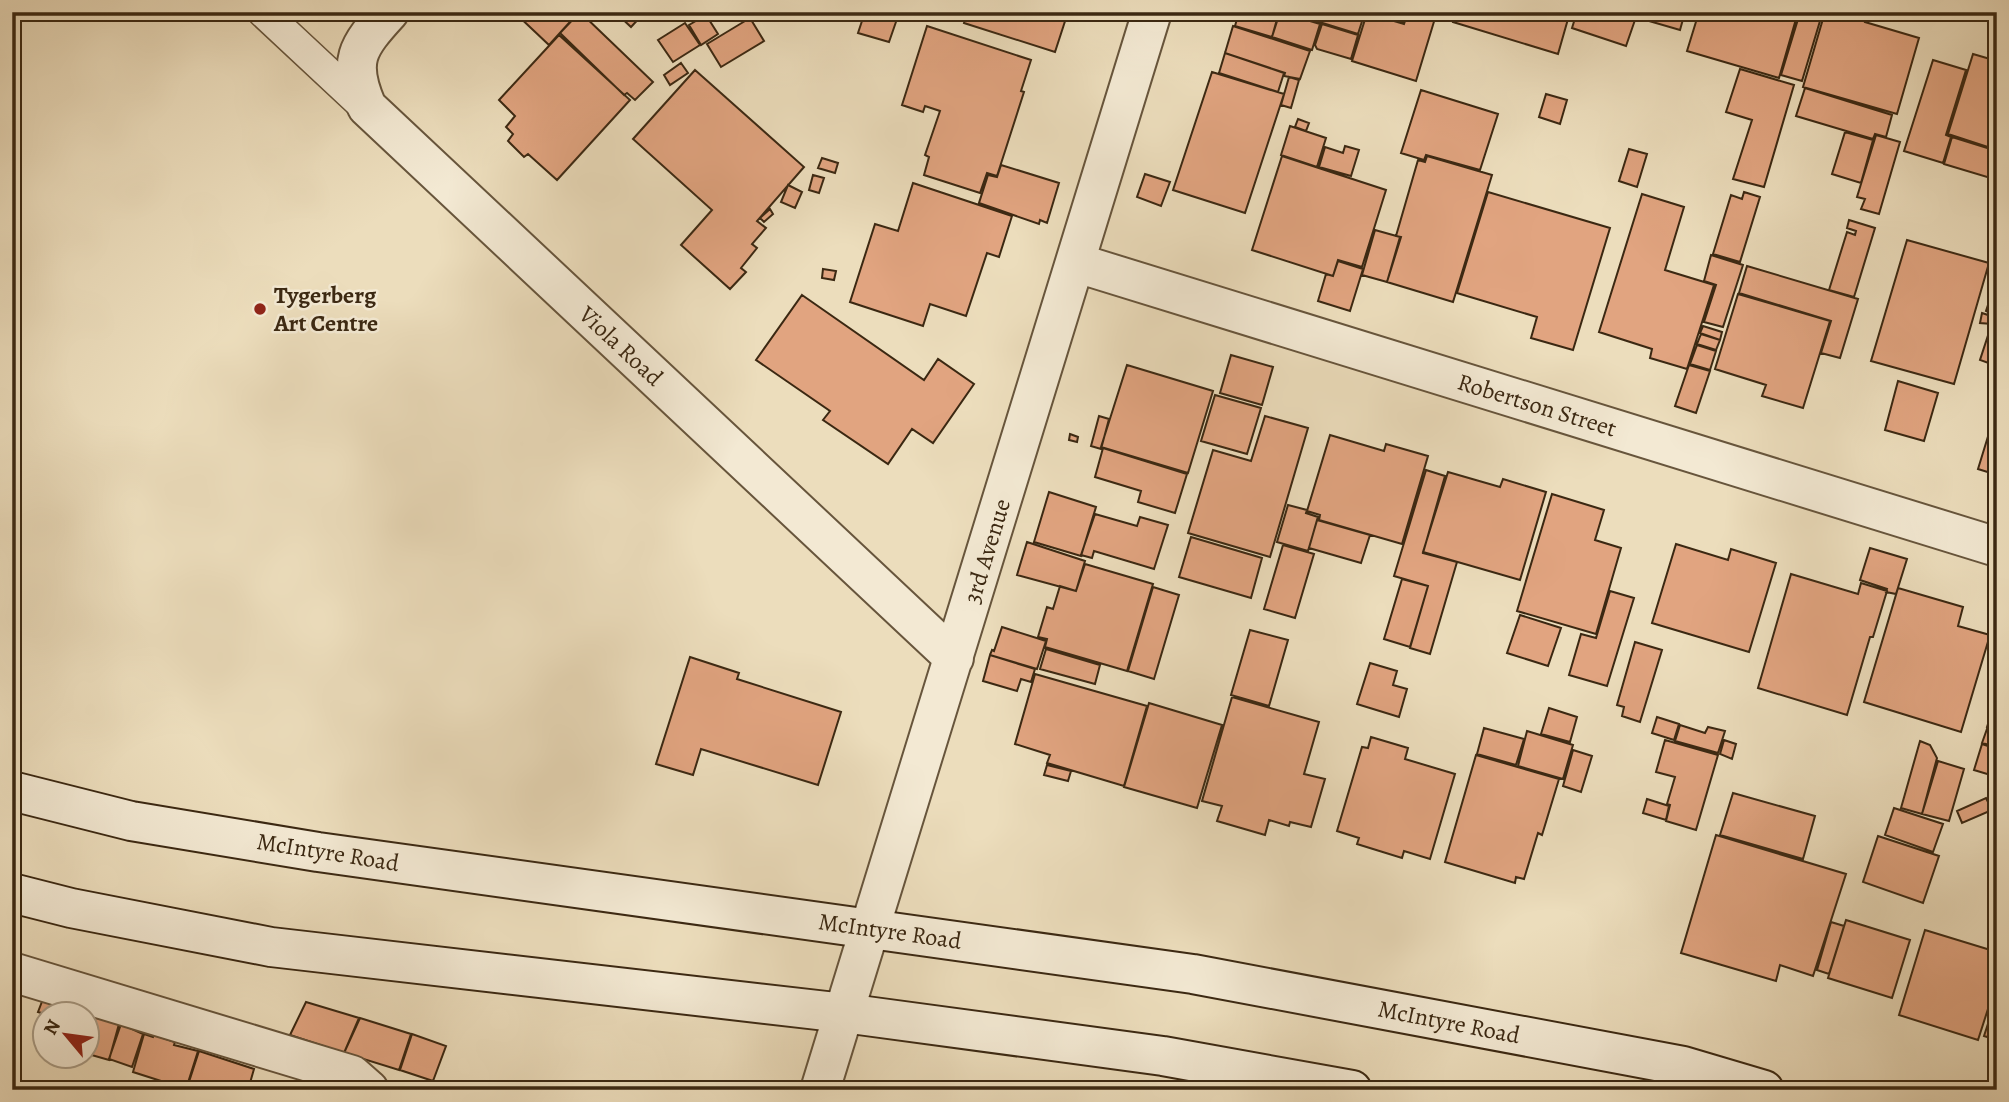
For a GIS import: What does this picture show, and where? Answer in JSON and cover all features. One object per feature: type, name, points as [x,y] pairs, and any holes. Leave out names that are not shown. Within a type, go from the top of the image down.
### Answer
[{"type":"street","name":"Viola Road","points":[[389,12],[366,37],[359,53],[356,70],[358,87],[367,107],[954,658]]},
{"type":"street","name":"3rd Avenue","points":[[820,1090],[1077,263],[1152,12]]},
{"type":"street","name":"Robertson Street","points":[[1077,263],[1997,547]]},
{"type":"street","name":"McIntyre Road","points":[[12,791],[131,821],[318,852],[1206,976],[1683,1066],[1764,1090]]},
{"type":"street","points":[[12,892],[71,908],[271,947],[844,1013],[1163,1056],[1352,1090]]},
{"type":"street","points":[[12,972],[352,1075],[369,1090]]},
{"type":"lane","points":[[264,12],[382,123]]},
{"type":"building","points":[[514,12],[579,12],[549,45]]},
{"type":"building","points":[[580,12],[653,82],[635,100],[627,93],[624,95],[560,33]]},
{"type":"building","points":[[615,12],[645,12],[631,27]]},
{"type":"building","points":[[865,12],[876,12],[897,19],[889,42],[858,33]]},
{"type":"building","points":[[967,12],[1068,12],[1055,52],[964,23]]},
{"type":"building","points":[[1239,12],[1279,12],[1272,37],[1235,26]]},
{"type":"building","points":[[1280,12],[1320,24],[1312,50],[1272,37]]},
{"type":"building","points":[[1287,12],[1365,12],[1358,34]]},
{"type":"building","points":[[1369,12],[1407,12],[1404,23]]},
{"type":"building","points":[[1408,12],[1436,15],[1416,81],[1352,61],[1367,13],[1404,24]]},
{"type":"building","points":[[1456,12],[1570,12],[1558,54],[1453,22]]},
{"type":"building","points":[[1577,12],[1611,12],[1635,20],[1626,46],[1572,28]]},
{"type":"building","points":[[1618,12],[1685,12],[1680,30]]},
{"type":"building","points":[[1699,12],[1798,12],[1779,78],[1687,51]]},
{"type":"building","points":[[1825,12],[1865,12],[1868,13],[1865,22],[1919,38],[1897,114],[1803,87]]},
{"type":"building","points":[[706,15],[718,34],[701,45],[689,25]]},
{"type":"building","points":[[1799,16],[1820,21],[1802,81],[1781,75]]},
{"type":"building","points":[[750,18],[764,41],[721,67],[707,44]]},
{"type":"building","points":[[685,23],[700,45],[673,62],[658,40]]},
{"type":"building","points":[[1322,24],[1358,35],[1351,59],[1317,49],[1315,45]]},
{"type":"building","points":[[927,26],[1031,60],[1021,91],[1024,92],[997,176],[987,173],[980,193],[924,175],[929,157],[925,155],[940,111],[925,106],[923,112],[902,105]]},
{"type":"building","points":[[1233,26],[1310,51],[1300,79],[1284,76],[1285,73],[1225,53]]},
{"type":"building","points":[[559,35],[630,100],[557,180],[528,154],[524,157],[508,141],[513,134],[506,127],[515,116],[499,100]]},
{"type":"building","points":[[1225,53],[1284,73],[1278,92],[1219,73]]},
{"type":"building","points":[[1973,54],[1997,61],[1997,150],[1948,134]]},
{"type":"building","points":[[1933,60],[1966,70],[1946,135],[1951,137],[1943,163],[1904,151]]},
{"type":"building","points":[[681,63],[688,73],[670,85],[664,75]]},
{"type":"building","points":[[1740,69],[1794,85],[1764,187],[1733,179],[1752,120],[1726,112]]},
{"type":"building","points":[[695,70],[804,167],[757,221],[766,228],[752,244],[757,248],[741,268],[746,272],[730,289],[681,245],[712,210],[633,139]]},
{"type":"building","points":[[1212,72],[1284,94],[1245,213],[1173,190]]},
{"type":"building","points":[[1289,77],[1299,80],[1291,108],[1281,105]]},
{"type":"building","points":[[1805,88],[1892,115],[1886,137],[1875,134],[1873,139],[1796,116]]},
{"type":"building","points":[[1421,90],[1498,114],[1480,170],[1426,155],[1424,160],[1401,153]]},
{"type":"building","points":[[1546,94],[1567,100],[1560,124],[1539,117]]},
{"type":"building","points":[[1298,119],[1309,123],[1306,131],[1295,127]]},
{"type":"building","points":[[1290,126],[1326,138],[1317,167],[1281,155]]},
{"type":"building","points":[[1845,132],[1873,140],[1861,183],[1832,174]]},
{"type":"building","points":[[1876,135],[1900,142],[1879,214],[1861,209],[1865,199],[1857,197]]},
{"type":"building","points":[[1952,137],[1997,151],[1997,180],[1944,164]]},
{"type":"building","points":[[1345,146],[1359,150],[1351,176],[1319,167],[1325,147],[1343,153]]},
{"type":"building","points":[[1629,149],[1647,154],[1637,187],[1619,181]]},
{"type":"building","points":[[1282,156],[1386,190],[1362,267],[1338,260],[1333,276],[1252,250]]},
{"type":"building","points":[[1427,156],[1492,175],[1453,302],[1387,282],[1401,237],[1396,236],[1418,160],[1425,162]]},
{"type":"building","points":[[822,158],[838,163],[835,173],[818,168]]},
{"type":"building","points":[[1001,165],[1059,183],[1047,223],[1040,220],[1039,224],[979,203],[988,175],[997,177]]},
{"type":"building","points":[[1145,174],[1170,182],[1161,206],[1137,197]]},
{"type":"building","points":[[813,175],[824,178],[819,193],[809,190]]},
{"type":"building","points":[[913,183],[1012,216],[999,257],[987,253],[966,316],[930,304],[923,326],[850,302],[875,224],[898,231]]},
{"type":"building","points":[[788,185],[802,192],[795,208],[781,202]]},
{"type":"building","points":[[1488,192],[1610,228],[1573,350],[1531,338],[1537,317],[1457,293]]},
{"type":"building","points":[[1744,192],[1760,197],[1740,262],[1713,254],[1731,195],[1742,199]]},
{"type":"building","points":[[1642,194],[1684,207],[1665,270],[1714,285],[1687,369],[1650,358],[1652,349],[1599,332]]},
{"type":"building","points":[[770,209],[773,214],[764,222],[760,218]]},
{"type":"building","points":[[1849,220],[1875,228],[1854,297],[1829,290],[1847,232],[1855,235],[1856,231],[1847,228]]},
{"type":"building","points":[[1375,230],[1400,237],[1387,282],[1362,275]]},
{"type":"building","points":[[1907,240],[1989,263],[1954,384],[1871,361]]},
{"type":"building","points":[[1711,255],[1743,265],[1723,327],[1704,322],[1716,285],[1704,281]]},
{"type":"building","points":[[1338,261],[1363,269],[1350,311],[1318,301],[1326,274],[1333,276]]},
{"type":"building","points":[[1747,266],[1858,299],[1840,358],[1821,353],[1831,321],[1739,293]]},
{"type":"building","points":[[823,269],[836,271],[834,280],[822,278]]},
{"type":"building","points":[[1738,294],[1830,321],[1803,408],[1762,396],[1766,385],[1715,369]]},
{"type":"building","points":[[802,295],[924,380],[938,359],[974,384],[933,443],[912,429],[888,464],[823,420],[830,411],[756,360]]},
{"type":"building","points":[[1991,296],[1997,298],[1997,316],[1986,311]]},
{"type":"building","points":[[1982,313],[1994,317],[1992,324],[1980,323]]},
{"type":"building","points":[[1994,317],[1997,318],[1997,366],[1980,360]]},
{"type":"building","points":[[1703,326],[1722,332],[1720,340],[1700,333]]},
{"type":"building","points":[[1701,334],[1720,340],[1716,350],[1697,344]]},
{"type":"building","points":[[1697,345],[1716,351],[1710,370],[1690,364]]},
{"type":"building","points":[[1231,355],[1273,367],[1262,405],[1220,393]]},
{"type":"building","points":[[1127,365],[1213,391],[1188,473],[1101,447]]},
{"type":"building","points":[[1689,365],[1710,371],[1696,413],[1675,406]]},
{"type":"building","points":[[1898,381],[1938,393],[1924,441],[1885,430]]},
{"type":"building","points":[[1215,395],[1261,408],[1247,454],[1201,441]]},
{"type":"building","points":[[1997,407],[1997,475],[1978,469]]},
{"type":"building","points":[[1099,416],[1109,419],[1101,449],[1091,446]]},
{"type":"building","points":[[1265,416],[1308,428],[1270,557],[1188,533],[1213,450],[1251,461]]},
{"type":"building","points":[[1070,434],[1078,437],[1077,442],[1069,440]]},
{"type":"building","points":[[1330,435],[1384,451],[1386,444],[1428,456],[1402,544],[1319,520],[1320,515],[1307,511]]},
{"type":"building","points":[[1103,448],[1187,474],[1175,513],[1138,502],[1141,491],[1095,477]]},
{"type":"building","points":[[1426,470],[1445,476],[1423,553],[1457,562],[1430,654],[1410,648],[1428,586],[1394,576]]},
{"type":"building","points":[[1448,472],[1500,487],[1503,479],[1546,492],[1520,580],[1423,552]]},
{"type":"building","points":[[1049,492],[1096,507],[1081,556],[1034,542]]},
{"type":"building","points":[[1552,494],[1604,510],[1595,540],[1621,548],[1596,634],[1517,611]]},
{"type":"building","points":[[1288,505],[1307,510],[1306,513],[1318,517],[1308,551],[1277,542]]},
{"type":"building","points":[[1095,514],[1137,526],[1140,517],[1168,525],[1154,569],[1094,551],[1092,558],[1081,555]]},
{"type":"building","points":[[1317,520],[1370,535],[1361,563],[1309,548]]},
{"type":"building","points":[[1191,537],[1262,558],[1251,598],[1179,577]]},
{"type":"building","points":[[1027,542],[1085,561],[1076,591],[1017,575]]},
{"type":"building","points":[[1676,544],[1728,560],[1731,549],[1776,563],[1749,652],[1652,623]]},
{"type":"building","points":[[1283,545],[1314,554],[1295,618],[1264,609]]},
{"type":"building","points":[[1870,548],[1907,559],[1896,594],[1860,580]]},
{"type":"building","points":[[1085,564],[1153,584],[1127,671],[1045,647],[1047,639],[1038,637],[1047,607],[1053,609],[1060,586],[1076,591]]},
{"type":"building","points":[[1791,574],[1858,594],[1861,583],[1887,591],[1847,715],[1758,688]]},
{"type":"building","points":[[1402,579],[1428,586],[1410,647],[1384,639]]},
{"type":"building","points":[[1153,587],[1179,595],[1154,679],[1128,671]]},
{"type":"building","points":[[1898,588],[1963,607],[1958,626],[1990,635],[1961,732],[1864,702]]},
{"type":"building","points":[[1610,591],[1634,598],[1607,686],[1569,675],[1581,634],[1596,638]]},
{"type":"building","points":[[1520,615],[1561,628],[1548,666],[1507,653]]},
{"type":"building","points":[[1002,627],[1046,641],[1037,669],[990,655],[992,650],[994,651]]},
{"type":"building","points":[[1250,630],[1288,640],[1269,706],[1231,695]]},
{"type":"building","points":[[1635,642],[1662,650],[1640,722],[1622,716],[1624,707],[1617,705]]},
{"type":"building","points":[[1046,649],[1100,665],[1095,684],[1040,669]]},
{"type":"building","points":[[990,655],[1035,669],[1031,682],[1021,679],[1017,691],[983,681]]},
{"type":"building","points":[[690,657],[739,673],[737,679],[841,712],[818,785],[701,749],[693,775],[656,764]]},
{"type":"building","points":[[1370,663],[1397,671],[1393,685],[1407,689],[1399,717],[1357,704]]},
{"type":"building","points":[[1035,674],[1147,706],[1124,786],[1047,763],[1050,755],[1015,744]]},
{"type":"building","points":[[1997,696],[1997,730],[1987,727]]},
{"type":"building","points":[[1232,697],[1319,722],[1304,774],[1325,779],[1311,827],[1290,822],[1289,826],[1269,820],[1265,835],[1217,821],[1222,806],[1202,801]]},
{"type":"building","points":[[1149,703],[1222,725],[1197,808],[1124,787]]},
{"type":"building","points":[[1549,708],[1577,717],[1570,742],[1541,734]]},
{"type":"building","points":[[1657,717],[1679,724],[1674,740],[1652,733]]},
{"type":"building","points":[[1680,725],[1705,733],[1708,727],[1725,731],[1718,753],[1675,741]]},
{"type":"building","points":[[1484,728],[1524,739],[1516,765],[1477,754]]},
{"type":"building","points":[[1987,729],[1997,731],[1997,747],[1982,743]]},
{"type":"building","points":[[1527,731],[1573,745],[1563,779],[1518,766]]},
{"type":"building","points":[[1371,737],[1408,748],[1405,759],[1455,774],[1430,859],[1404,851],[1402,858],[1357,844],[1359,838],[1337,831],[1362,747],[1368,748]]},
{"type":"building","points":[[1665,740],[1718,755],[1696,830],[1666,821],[1670,805],[1667,804],[1675,777],[1656,772]]},
{"type":"building","points":[[1724,740],[1736,744],[1732,759],[1720,754]]},
{"type":"building","points":[[1920,741],[1930,745],[1937,758],[1922,814],[1901,808]]},
{"type":"building","points":[[1982,744],[1997,749],[1997,777],[1974,770]]},
{"type":"building","points":[[1573,750],[1592,756],[1581,792],[1563,786]]},
{"type":"building","points":[[1476,755],[1559,779],[1542,835],[1538,833],[1524,879],[1516,877],[1515,883],[1445,862]]},
{"type":"building","points":[[1938,761],[1964,769],[1949,821],[1922,814]]},
{"type":"building","points":[[1047,765],[1071,771],[1068,781],[1044,775]]},
{"type":"building","points":[[1733,793],[1815,816],[1803,859],[1720,835]]},
{"type":"building","points":[[1986,798],[1992,810],[1962,823],[1957,811]]},
{"type":"building","points":[[1647,799],[1669,806],[1666,820],[1643,813]]},
{"type":"building","points":[[1894,808],[1943,824],[1933,852],[1885,835]]},
{"type":"building","points":[[1716,835],[1846,874],[1813,976],[1780,965],[1776,981],[1681,953]]},
{"type":"building","points":[[1878,836],[1939,856],[1923,903],[1863,882]]},
{"type":"building","points":[[1846,920],[1910,940],[1892,998],[1828,978]]},
{"type":"building","points":[[1831,922],[1844,926],[1829,974],[1817,970]]},
{"type":"building","points":[[1925,930],[1997,952],[1997,981],[1978,1040],[1899,1015]]},
{"type":"building","points":[[1997,996],[1997,1040],[1984,1036]]},
{"type":"building","points":[[306,1002],[359,1018],[344,1053],[290,1035]]},
{"type":"building","points":[[360,1018],[411,1034],[399,1070],[344,1053]]},
{"type":"building","points":[[102,1019],[119,1024],[109,1060],[102,1058]]},
{"type":"building","points":[[121,1024],[143,1034],[132,1067],[109,1059]]},
{"type":"building","points":[[144,1034],[198,1051],[186,1089],[133,1072]]},
{"type":"building","points":[[412,1034],[446,1046],[433,1081],[400,1070]]},
{"type":"building","points":[[199,1051],[254,1069],[248,1090],[187,1088]]},
{"type":"building","points":[[575,1083],[596,1090],[573,1090]]},
{"type":"place","name":"Tygerberg Art Centre","points":[[260,309]]}]
